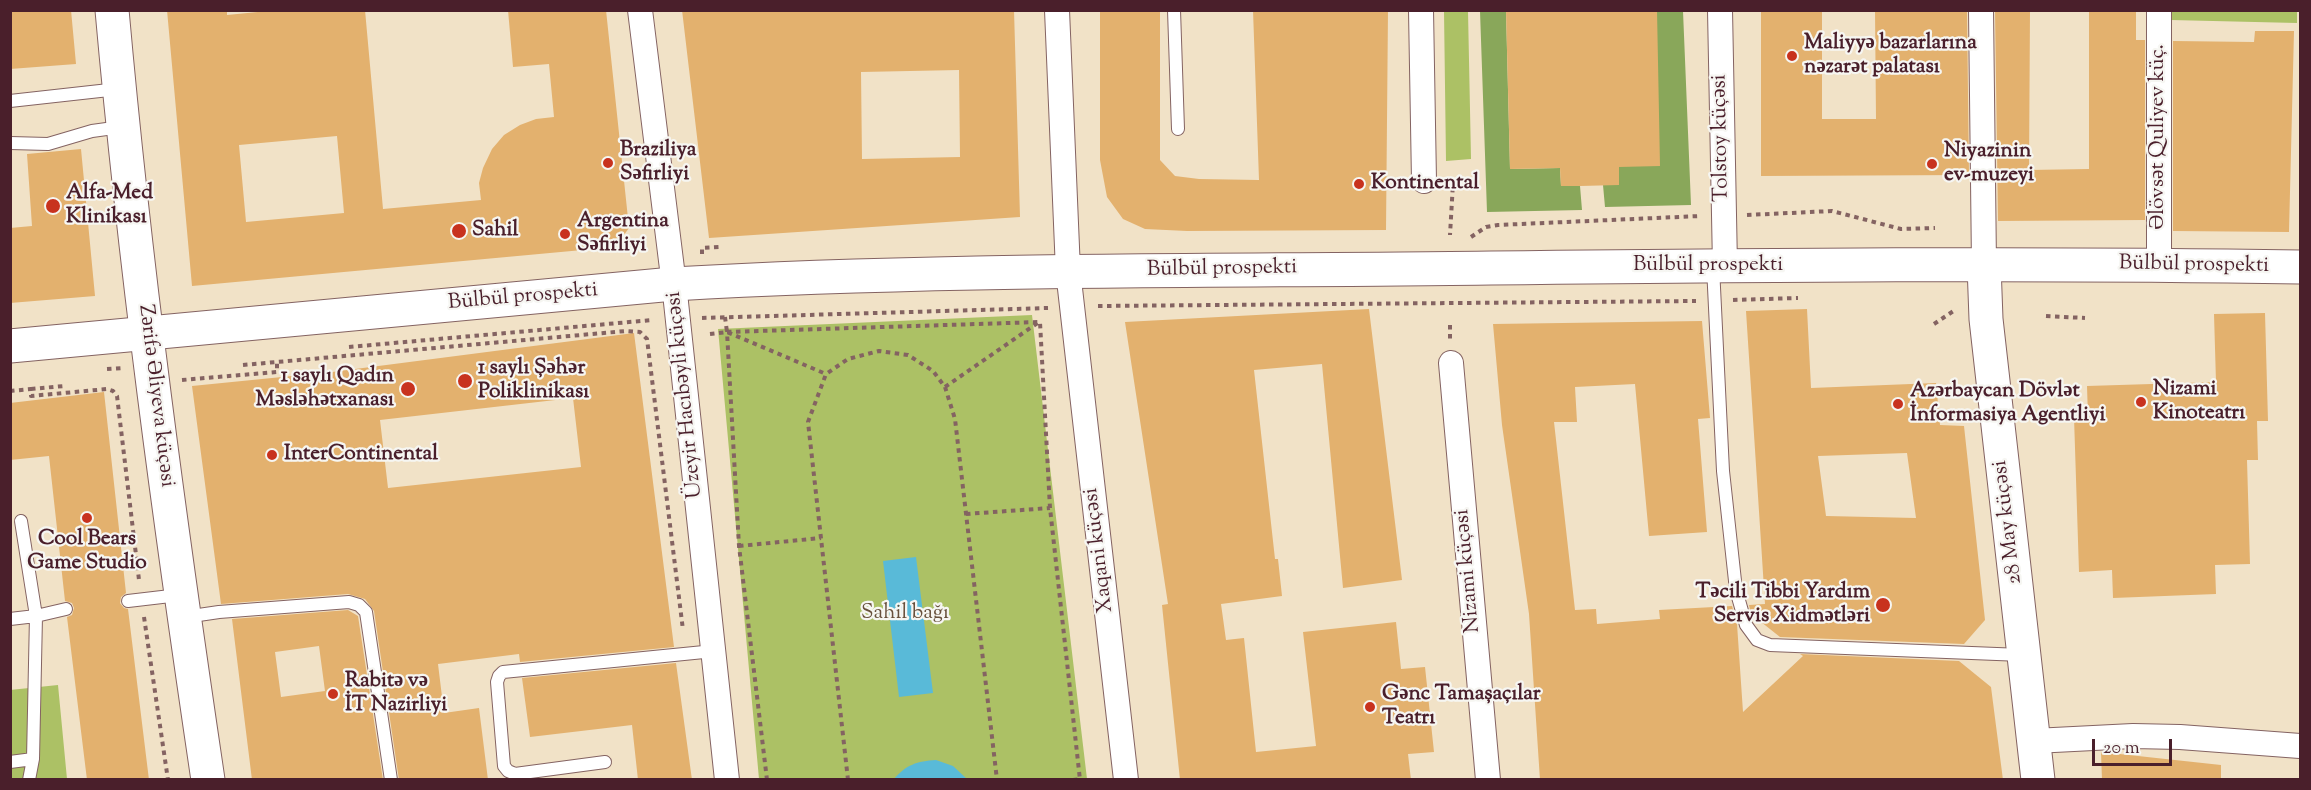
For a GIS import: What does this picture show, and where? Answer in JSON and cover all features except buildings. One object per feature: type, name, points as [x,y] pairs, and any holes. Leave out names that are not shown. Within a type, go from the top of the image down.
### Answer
[{"type":"main road","name":"Zərifə Əliyeva küçəsi","points":[[112,10],[122,127],[147,334],[182,606],[208,780]]},
{"type":"main road","name":"Bülbül prospekti","points":[[10,346],[674,284],[1053,271],[2159,264],[2301,267]]},
{"type":"main road","name":"28 May küçəsi","points":[[1984,265],[1986,319],[2038,780]]},
{"type":"street","name":"Üzeyir Hacıbəyli küçəsi","points":[[640,10],[674,284],[727,780]]},
{"type":"street","name":"Xaqani küçəsi","points":[[1057,10],[1066,231],[1053,271],[1073,320],[1126,780]]},
{"type":"street","points":[[1421,10],[1424,181]]},
{"type":"street","name":"Tolstoy küçəsi","points":[[1719,266],[1724,215],[1720,10]]},
{"type":"street","points":[[1981,10],[1984,265]]},
{"type":"street","name":"Əlövsət Quliyev küç.","points":[[2159,10],[2159,264]]},
{"type":"street","name":"Nizami küçəsi","points":[[1451,363],[1488,780]]},
{"type":"street","points":[[2034,741],[2133,736],[2301,746]]},
{"type":"lane","points":[[1174,10],[1178,129]]},
{"type":"lane","points":[[10,101],[119,89]]},
{"type":"lane","points":[[10,143],[48,144],[92,131],[122,127]]},
{"type":"lane","points":[[1719,266],[1714,300],[1723,471],[1736,590],[1746,626],[1757,640],[1770,645],[2024,656]]},
{"type":"lane","points":[[21,521],[36,616],[33,759],[29,780]]},
{"type":"lane","points":[[128,601],[141,600],[219,612],[337,603],[359,605],[366,612],[391,780]]},
{"type":"lane","points":[[10,619],[66,609]]},
{"type":"lane","points":[[605,762],[515,774],[508,771],[504,766],[497,682],[499,676],[503,672],[714,651]]},
{"type":"lane","points":[[10,762],[33,759]]},
{"type":"path","points":[[1450,235],[1453,183]]},
{"type":"path","points":[[1462,242],[1486,227],[1498,225],[1832,211],[1900,229],[1935,228]]},
{"type":"path","points":[[702,248],[720,247]]},
{"type":"path","points":[[1116,306],[1806,297]]},
{"type":"path","points":[[709,317],[1039,308]]},
{"type":"path","points":[[1934,324],[1955,310]]},
{"type":"path","points":[[2046,316],[2085,318]]},
{"type":"path","points":[[725,317],[739,546],[767,780]]},
{"type":"path","points":[[339,348],[644,321]]},
{"type":"path","points":[[710,334],[1040,322]]},
{"type":"path","points":[[945,387],[1040,322]]},
{"type":"path","points":[[1040,322],[1050,508],[1080,779],[1073,780]]},
{"type":"path","points":[[243,365],[626,331],[640,332],[647,339],[686,653]]},
{"type":"path","points":[[727,332],[826,375]]},
{"type":"path","points":[[848,780],[808,422],[826,375],[848,359],[879,351],[908,355],[933,371],[945,387],[955,419],[997,780]]},
{"type":"path","points":[[183,391],[181,380],[277,372],[277,363]]},
{"type":"path","points":[[10,391],[64,386]]},
{"type":"path","points":[[31,389],[31,396],[107,389],[113,391],[117,396],[141,600],[168,780]]},
{"type":"path","points":[[966,514],[1050,508]]},
{"type":"path","points":[[739,546],[821,538]]},
{"type":"green space","points":[[1444,11],[1468,11],[1471,159],[1446,161]]},
{"type":"green space","points":[[1480,11],[1506,11],[1510,169],[1560,168],[1561,186],[1580,186],[1582,210],[1487,212]]},
{"type":"green space","points":[[1657,11],[1683,11],[1691,205],[1605,207],[1603,185],[1619,185],[1619,167]]},
{"type":"green space","points":[[2171,11],[2297,11],[2297,23],[2171,20]]},
{"type":"green space","name":"Sahil bağı","points":[[1032,315],[1087,779],[759,779],[718,329]]},
{"type":"green space","points":[[58,685],[67,779],[11,779],[10,690]]},
{"type":"water","points":[[916,557],[933,693],[899,697],[883,561]]},
{"type":"water","points":[[936,760],[953,766],[967,779],[894,779],[912,765]]},
{"type":"place","name":"Maliyyə bazarlarına nəzarət palatası","points":[[1792,56]]},
{"type":"place","name":"Braziliya Səfirliyi","points":[[608,163]]},
{"type":"place","name":"Niyazinin ev-muzeyi","points":[[1932,164]]},
{"type":"place","name":"Kontinental","points":[[1359,184]]},
{"type":"place","name":"Alfa-Med Klinikası","points":[[53,206]]},
{"type":"place","name":"Sahil","points":[[459,231]]},
{"type":"place","name":"Argentina Səfirliyi","points":[[565,234]]},
{"type":"place","name":"1 saylı Şəhər Poliklinikası","points":[[465,381]]},
{"type":"place","name":"1 saylı Qadın Məsləhətxanası","points":[[408,389]]},
{"type":"place","name":"Nizami Kinoteatrı","points":[[2141,402]]},
{"type":"place","name":"Azərbaycan Dövlət İnformasiya Agentliyi","points":[[1898,404]]},
{"type":"place","name":"InterContinental","points":[[272,455]]},
{"type":"place","name":"Cool Bears Game Studio","points":[[87,518]]},
{"type":"place","name":"Təcili Tibbi Yardım Servis Xidmətləri","points":[[1883,605]]},
{"type":"place","name":"Rabitə və İT Nazirliyi","points":[[333,694]]},
{"type":"place","name":"Gənc Tamaşaçılar Teatrı","points":[[1370,707]]}]
